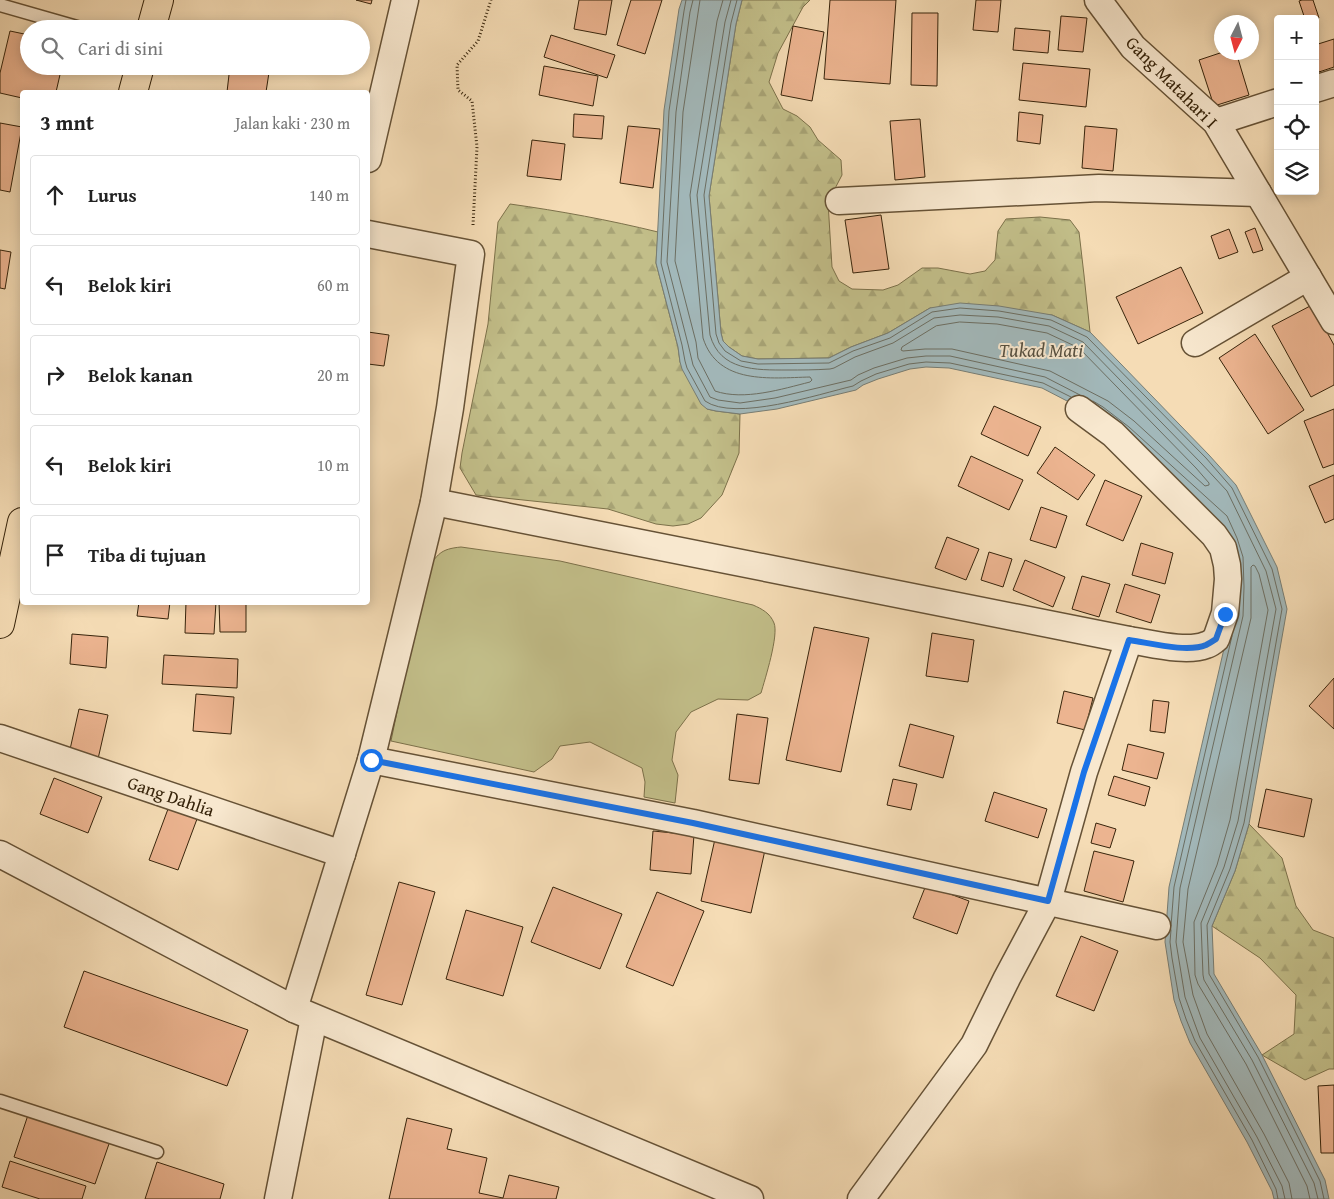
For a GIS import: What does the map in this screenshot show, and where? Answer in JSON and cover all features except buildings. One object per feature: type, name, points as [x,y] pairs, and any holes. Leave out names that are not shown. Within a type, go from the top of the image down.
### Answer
[{"type":"highway","points":[[153,20],[159,0]]},
{"type":"highway","points":[[134,90],[138,75]]},
{"type":"highway","points":[[0,624],[20,531]]},
{"type":"street","points":[[370,150],[405,0]]},
{"type":"street","name":"Gang Matahari I","points":[[1094,1],[1133,47],[1216,122],[1334,322]]},
{"type":"street","points":[[1319,88],[1334,83]]},
{"type":"street","points":[[1216,122],[1274,103]]},
{"type":"street","points":[[839,201],[1100,188],[1258,193]]},
{"type":"street","points":[[278,1199],[304,1013],[342,854],[371,760],[434,502],[450,408],[471,254],[370,234]]},
{"type":"street","points":[[1196,343],[1308,277]]},
{"type":"street","points":[[434,502],[1129,640],[1174,647],[1206,645],[1216,639],[1225,614],[1228,580],[1223,548],[1214,536],[1113,434],[1079,409]]},
{"type":"street","points":[[861,1199],[974,1045],[1048,901],[1084,772],[1129,640]]},
{"type":"street","name":"Gang Dahlia","points":[[0,738],[342,854]]},
{"type":"street","points":[[371,760],[693,823],[1157,926]]},
{"type":"street","points":[[0,854],[304,1013],[750,1199]]},
{"type":"lane","points":[[0,6],[51,20]]},
{"type":"lane","points":[[0,1102],[157,1152]]},
{"type":"path","points":[[471,254],[477,147],[472,101],[458,90],[457,65],[478,41],[491,0]]},
{"type":"green space","points":[[742,0],[810,0],[803,7],[778,53],[769,82],[783,109],[797,116],[810,127],[818,140],[841,160],[842,175],[828,202],[832,267],[839,281],[852,289],[883,290],[898,285],[922,268],[938,268],[970,274],[985,271],[995,260],[998,231],[1006,219],[1040,217],[1070,220],[1079,232],[1090,332],[1052,315],[930,308],[888,333],[851,347],[829,358],[758,359],[742,356],[729,347],[723,341],[721,333],[709,196],[736,24]]},
{"type":"green space","points":[[510,204],[584,216],[658,232],[656,263],[678,347],[680,362],[707,409],[740,414],[739,453],[722,495],[701,518],[688,524],[673,526],[656,524],[608,509],[476,495],[460,468],[488,324],[498,222]]},
{"type":"green space","points":[[461,547],[560,561],[753,605],[768,614],[774,623],[775,637],[761,693],[748,700],[718,699],[691,712],[676,732],[672,760],[678,775],[675,803],[644,797],[645,782],[642,768],[590,742],[560,746],[552,759],[534,772],[391,741],[426,571],[440,553],[448,549]]},
{"type":"green space","points":[[1249,824],[1282,858],[1296,906],[1313,930],[1334,938],[1334,1069],[1329,1069],[1305,1080],[1262,1055],[1294,1034],[1296,995],[1260,958],[1212,926],[1235,871]]},
{"type":"water","name":"Tukad Mati","points":[[682,0],[742,0],[736,24],[709,196],[721,333],[723,341],[729,347],[742,356],[758,359],[829,358],[851,347],[888,333],[930,308],[960,303],[999,306],[1052,315],[1090,332],[1236,485],[1277,567],[1287,609],[1249,824],[1235,871],[1212,926],[1214,974],[1262,1055],[1325,1180],[1329,1199],[1274,1199],[1272,1191],[1247,1142],[1190,1043],[1174,1000],[1165,942],[1169,887],[1232,614],[1231,558],[1096,416],[1042,388],[949,368],[926,367],[910,369],[878,379],[856,390],[777,409],[740,414],[707,409],[701,404],[682,369],[656,263],[664,110],[679,9]]},
{"type":"route","points":[[371,760],[693,823],[1048,901],[1084,772],[1129,640],[1174,647],[1206,645],[1216,639],[1225,614]]}]
